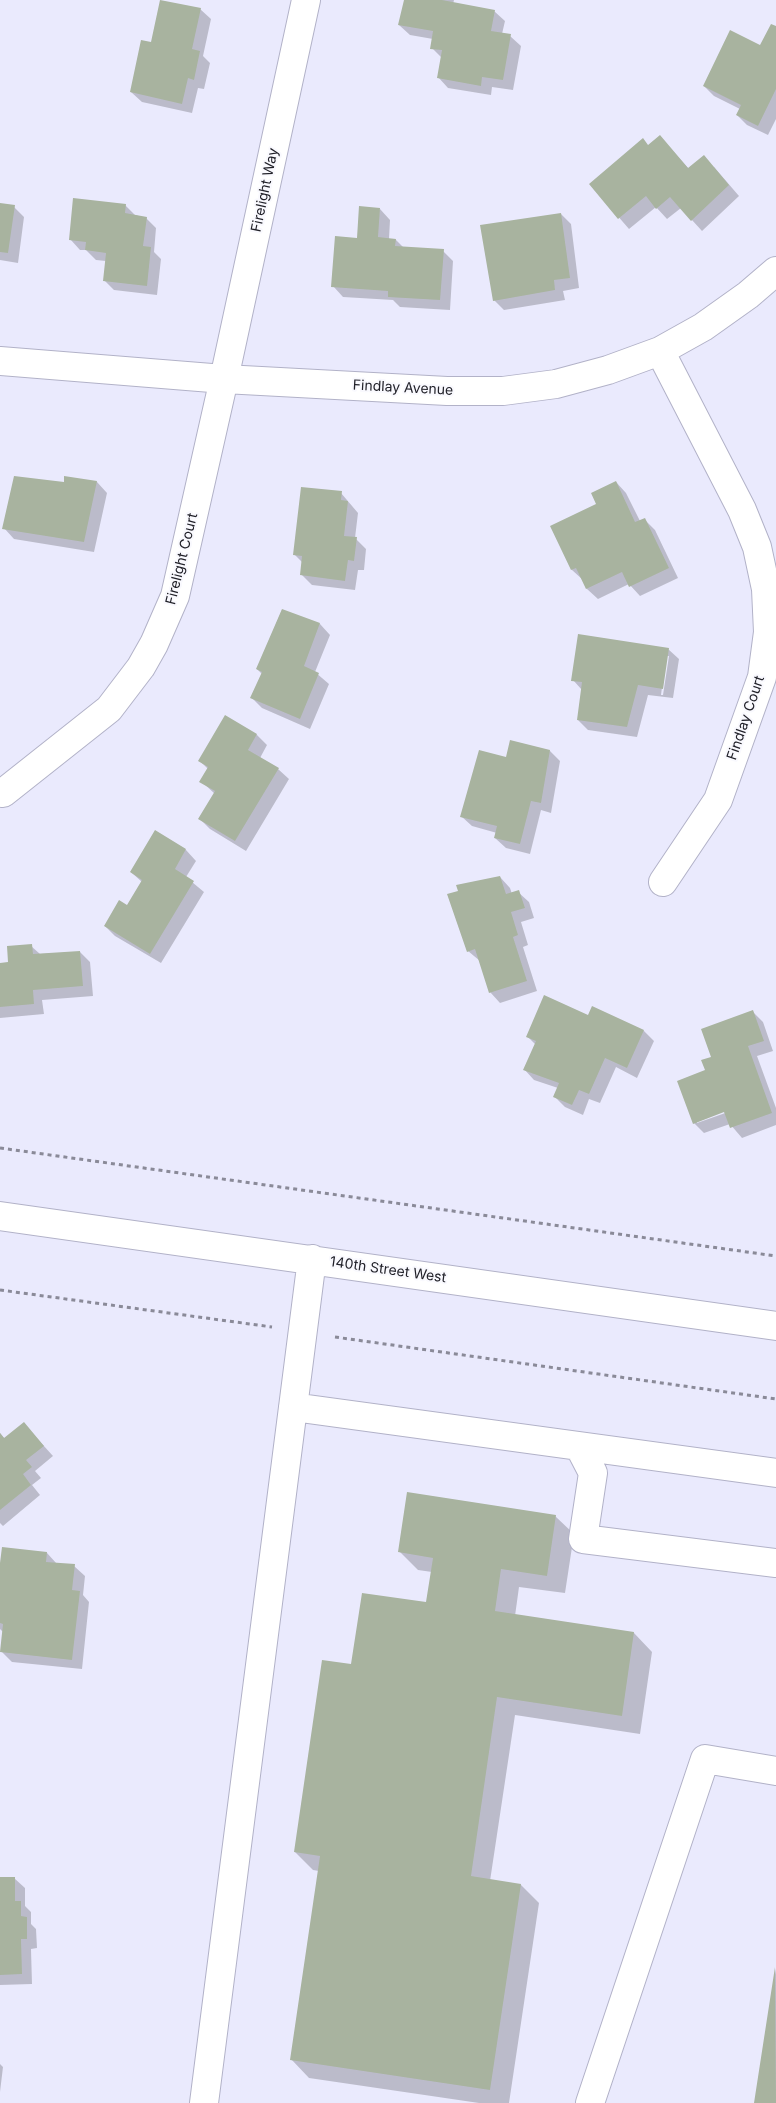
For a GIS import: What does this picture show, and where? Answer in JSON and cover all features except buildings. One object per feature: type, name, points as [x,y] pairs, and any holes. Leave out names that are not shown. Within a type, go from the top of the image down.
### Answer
[{"type":"street","name":"Firelight Way","points":[[224,379],[306,0]]},
{"type":"street","name":"Findlay Avenue","points":[[0,361],[224,379],[447,391],[503,391],[556,384],[608,370],[660,351],[703,327],[748,295],[776,272]]},
{"type":"street","name":"Findlay Court","points":[[660,351],[742,510],[757,547],[766,589],[768,632],[762,677],[718,800],[662,882]]},
{"type":"street","name":"Firelight Court","points":[[3,793],[109,708],[141,667],[154,644],[175,596],[183,567],[224,379]]},
{"type":"street","name":"140th Street West","points":[[0,1216],[776,1326]]},
{"type":"street","points":[[204,2103],[312,1259]]},
{"type":"street","points":[[293,1407],[776,1473]]},
{"type":"street","points":[[579,1446],[594,1473],[583,1539],[776,1563]]},
{"type":"street","points":[[590,2103],[705,1760],[776,1771]]},
{"type":"path","points":[[0,1148],[776,1256]]},
{"type":"path","points":[[0,1290],[776,1399]]}]
